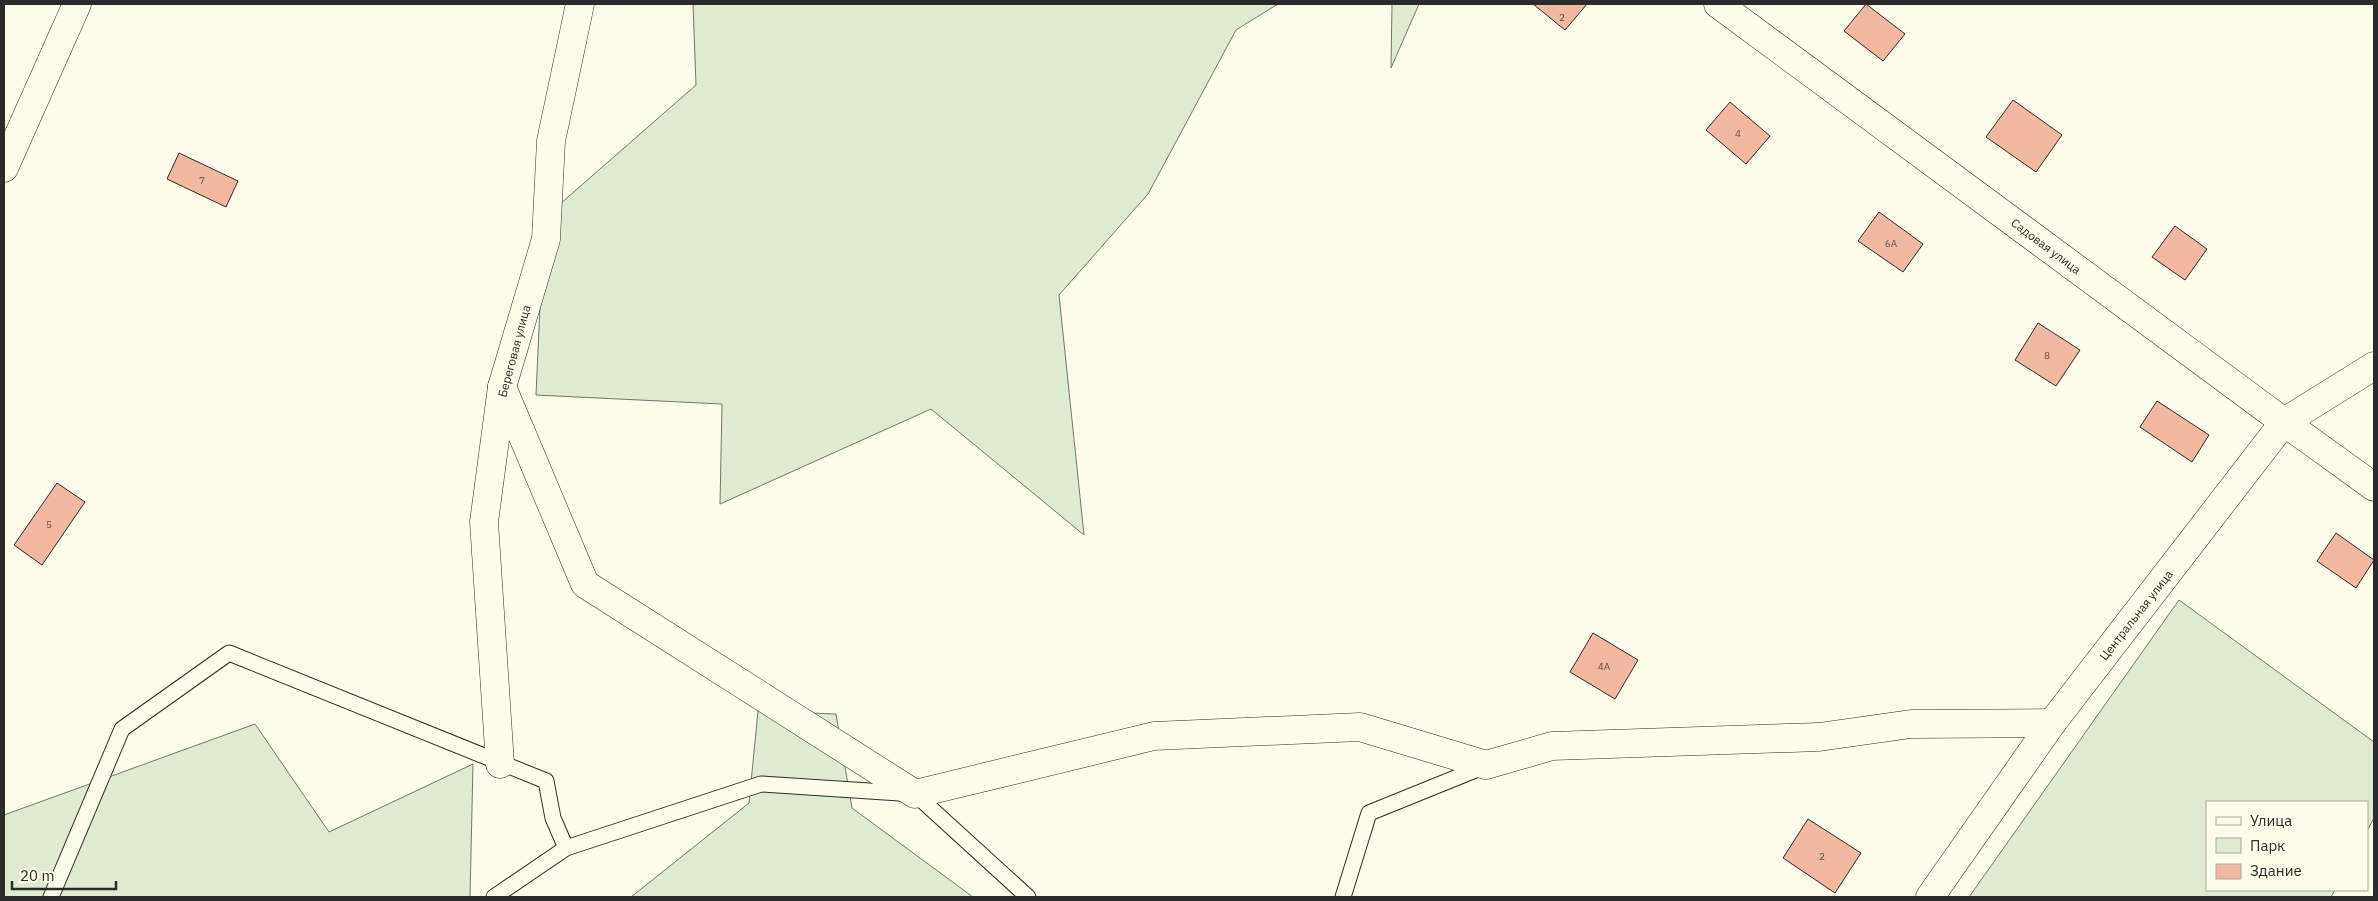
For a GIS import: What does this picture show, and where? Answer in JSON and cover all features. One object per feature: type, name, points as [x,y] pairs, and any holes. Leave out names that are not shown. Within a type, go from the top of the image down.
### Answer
[{"type":"street","points":[[4,168],[77,4]]},
{"type":"street","name":"Береговая улица","points":[[500,764],[484,522],[502,386],[546,239],[551,141],[580,4]]},
{"type":"street","name":"Садовая улица","points":[[1718,4],[2284,422],[2374,486]]},
{"type":"street","name":"Центральная улица","points":[[1930,897],[2052,723],[2284,422],[2374,366]]},
{"type":"street","points":[[502,386],[585,584],[915,794],[1154,736],[1360,727],[1486,766],[1552,746],[1819,737],[1911,724],[2052,723]]},
{"type":"lane","points":[[51,897],[122,729],[228,653],[546,781],[553,818],[566,848]]},
{"type":"lane","points":[[1343,897],[1369,813],[1486,766]]},
{"type":"lane","points":[[494,897],[566,848],[761,784],[915,794],[1028,897]]},
{"type":"green space","points":[[693,4],[1278,4],[1236,30],[1148,194],[1059,295],[1084,535],[931,409],[720,504],[722,404],[536,395],[544,218],[696,85]]},
{"type":"green space","points":[[1392,4],[1419,4],[1391,68]]},
{"type":"green space","points":[[2179,600],[2374,742],[2374,818],[2368,829],[2368,801],[2206,801],[2206,891],[2334,891],[2331,897],[1969,897]]},
{"type":"green space","points":[[758,711],[836,714],[852,808],[973,897],[631,897],[749,803]]},
{"type":"green space","points":[[255,724],[329,832],[473,764],[470,897],[4,897],[4,815]]},
{"type":"building","points":[[1533,4],[1587,4],[1565,30]]},
{"type":"building","points":[[1866,4],[1905,34],[1883,61],[1844,31]]},
{"type":"building","points":[[2013,100],[2062,135],[2036,172],[1986,137]]},
{"type":"building","points":[[1730,102],[1770,136],[1746,164],[1706,130]]},
{"type":"building","points":[[179,153],[238,181],[226,207],[167,179]]},
{"type":"building","points":[[1879,212],[1923,244],[1903,272],[1858,241]]},
{"type":"building","points":[[2175,226],[2207,249],[2185,280],[2152,257]]},
{"type":"building","points":[[2038,323],[2080,350],[2056,386],[2015,360]]},
{"type":"building","points":[[2157,401],[2209,435],[2192,462],[2140,427]]},
{"type":"building","points":[[57,483],[85,502],[42,565],[14,545]]},
{"type":"building","points":[[2336,533],[2374,560],[2356,588],[2317,561]]},
{"type":"building","points":[[1593,633],[1638,660],[1615,699],[1570,672]]},
{"type":"building","points":[[1808,819],[1861,853],[1835,893],[1783,858]]}]
